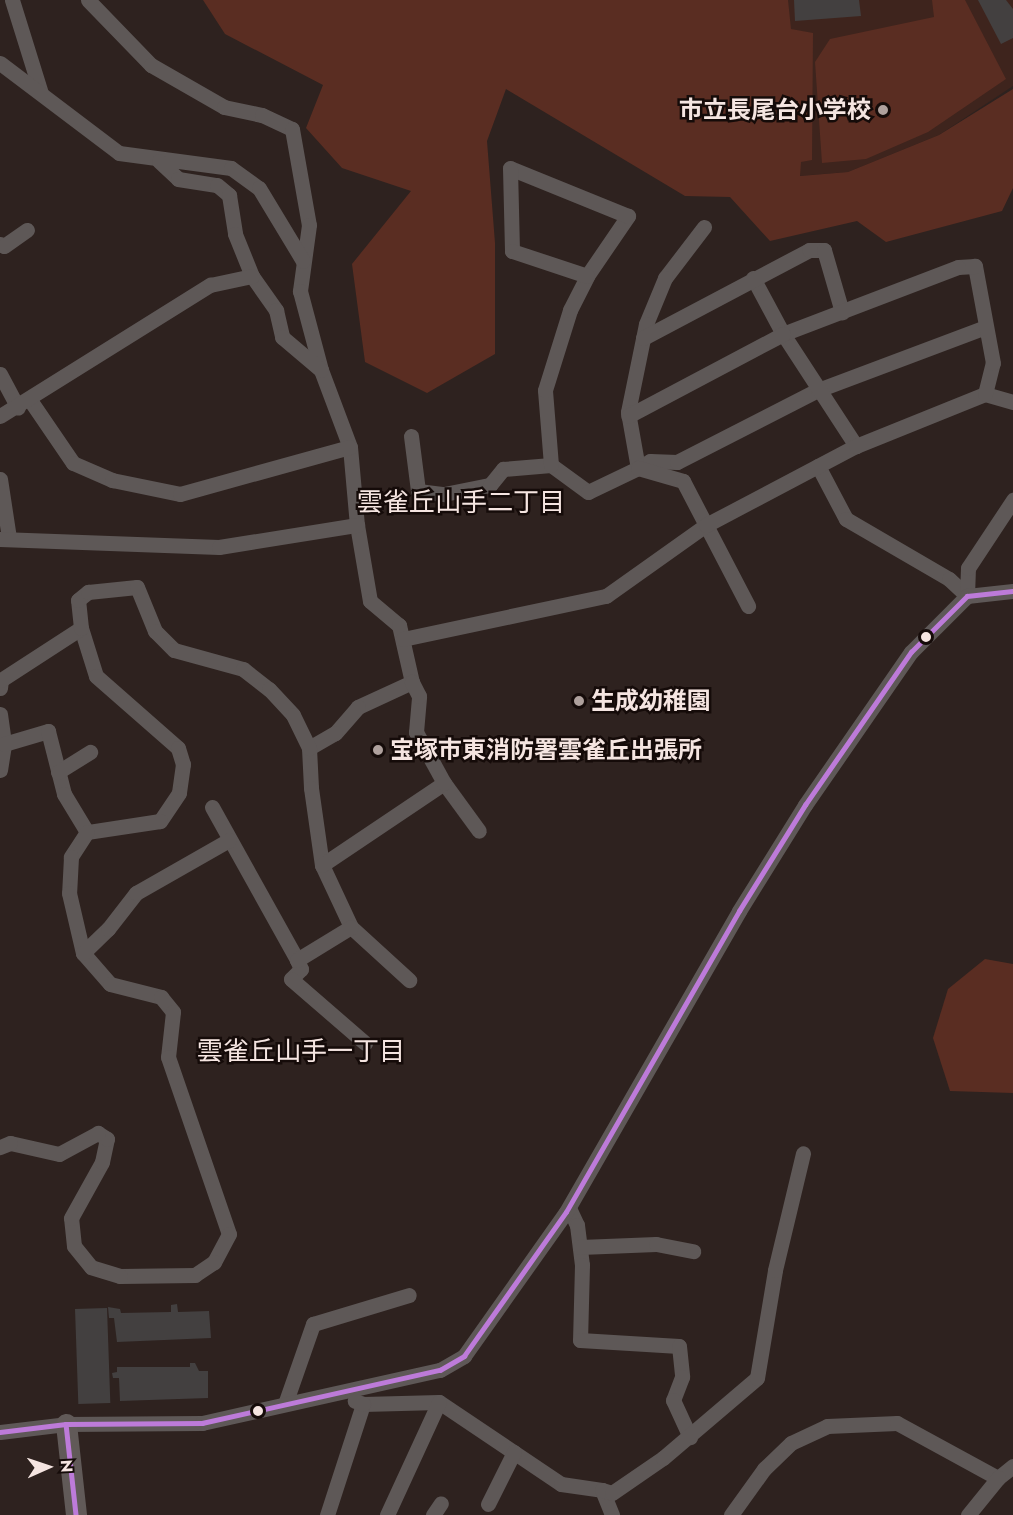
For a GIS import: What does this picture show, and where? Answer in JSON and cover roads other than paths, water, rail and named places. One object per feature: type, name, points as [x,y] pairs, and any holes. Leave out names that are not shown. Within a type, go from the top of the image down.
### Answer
[{"type":"street","points":[[12,0],[42,93]]},
{"type":"street","points":[[88,0],[151,65],[224,107],[262,115],[292,129],[309,225],[300,291],[321,370],[350,447],[357,525],[370,601],[399,625],[412,682],[419,696],[416,732],[444,783],[479,831]]},
{"type":"street","points":[[0,63],[119,153],[231,168],[259,188],[303,261]]},
{"type":"street","points":[[159,160],[178,179],[217,185],[229,195],[235,234],[252,276],[276,310],[282,337],[321,370]]},
{"type":"street","points":[[551,465],[545,390],[570,310],[586,276],[628,216],[510,168],[512,251],[586,276]]},
{"type":"street","points":[[638,468],[628,416],[643,338],[665,278],[704,227]]},
{"type":"street","points":[[1,247],[27,230]]},
{"type":"street","points":[[643,338],[809,250],[824,250],[842,312]]},
{"type":"street","points":[[628,416],[783,334],[958,267],[975,266],[993,363],[985,394]]},
{"type":"street","points":[[0,416],[24,404],[210,285],[252,276]]},
{"type":"street","points":[[753,278],[783,334],[856,446]]},
{"type":"street","points":[[411,436],[418,491],[444,494],[490,485],[503,469],[551,465],[588,492],[650,461],[677,462],[818,390],[986,327]]},
{"type":"street","points":[[0,374],[73,463],[112,480],[180,494],[350,447]]},
{"type":"street","points":[[402,639],[606,596],[705,525],[856,446],[985,394],[1013,402]]},
{"type":"street","points":[[818,466],[846,519],[949,579],[967,596]]},
{"type":"street","points":[[638,468],[683,481],[748,606]]},
{"type":"street","points":[[0,479],[4,538],[219,547],[357,525]]},
{"type":"street","points":[[967,596],[968,568],[1013,500]]},
{"type":"street","points":[[0,1147],[10,1143],[59,1154],[98,1133],[107,1138],[102,1162],[71,1218],[74,1246],[91,1268],[120,1276],[195,1275],[214,1262],[230,1234],[168,1057],[173,1012],[160,997],[110,984],[83,953],[69,892],[71,857],[87,832],[160,821],[179,794],[183,764],[178,748],[96,676],[81,628],[78,600],[87,592],[137,587],[155,631],[174,650],[243,669],[269,689],[293,715],[309,748],[322,866],[351,927],[409,980]]},
{"type":"street","points":[[0,1432],[66,1424],[202,1423],[440,1370],[464,1356],[569,1208],[678,1011],[805,805],[911,652],[967,596],[1013,591]]},
{"type":"street","points":[[0,688],[1,680],[81,628]]},
{"type":"street","points":[[309,748],[335,733],[358,707],[412,682]]},
{"type":"street","points":[[0,714],[4,744],[0,770]]},
{"type":"street","points":[[4,744],[48,731],[64,794],[87,832]]},
{"type":"street","points":[[58,772],[90,752]]},
{"type":"street","points":[[322,866],[444,783]]},
{"type":"street","points":[[212,807],[297,960],[301,969],[291,979],[365,1043]]},
{"type":"street","points":[[83,953],[108,930],[136,893],[229,840]]},
{"type":"street","points":[[297,960],[351,927]]},
{"type":"street","points":[[333,1394],[363,1404],[439,1402],[561,1484],[612,1493],[690,1437],[757,1378],[766,1312],[802,1153]]},
{"type":"street","points":[[569,1208],[578,1225],[580,1247],[580,1340],[679,1346],[682,1377],[673,1400],[690,1437]]},
{"type":"street","points":[[580,1247],[656,1245],[693,1251]]},
{"type":"street","points":[[285,1404],[313,1324],[409,1295]]},
{"type":"street","points":[[390,1514],[439,1402]]},
{"type":"street","points":[[327,1515],[363,1404]]},
{"type":"street","points":[[66,1424],[76,1515]]},
{"type":"street","points":[[731,1515],[764,1469],[791,1443],[827,1426],[897,1424],[998,1478]]},
{"type":"street","points":[[488,1504],[514,1452]]},
{"type":"street","points":[[968,1515],[998,1478],[1013,1466]]},
{"type":"street","points":[[602,1490],[612,1515]]},
{"type":"place","name":"市立長尾台小学校","points":[[883,110]]},
{"type":"place","name":"生成幼稚園","points":[[579,701]]},
{"type":"place","name":"宝塚市東消防署雲雀丘出張所","points":[[378,750]]},
{"type":"district","name":"雲雀丘山手二丁目","points":[[461,503]]},
{"type":"district","name":"雲雀丘山手一丁目","points":[[301,1052]]}]
